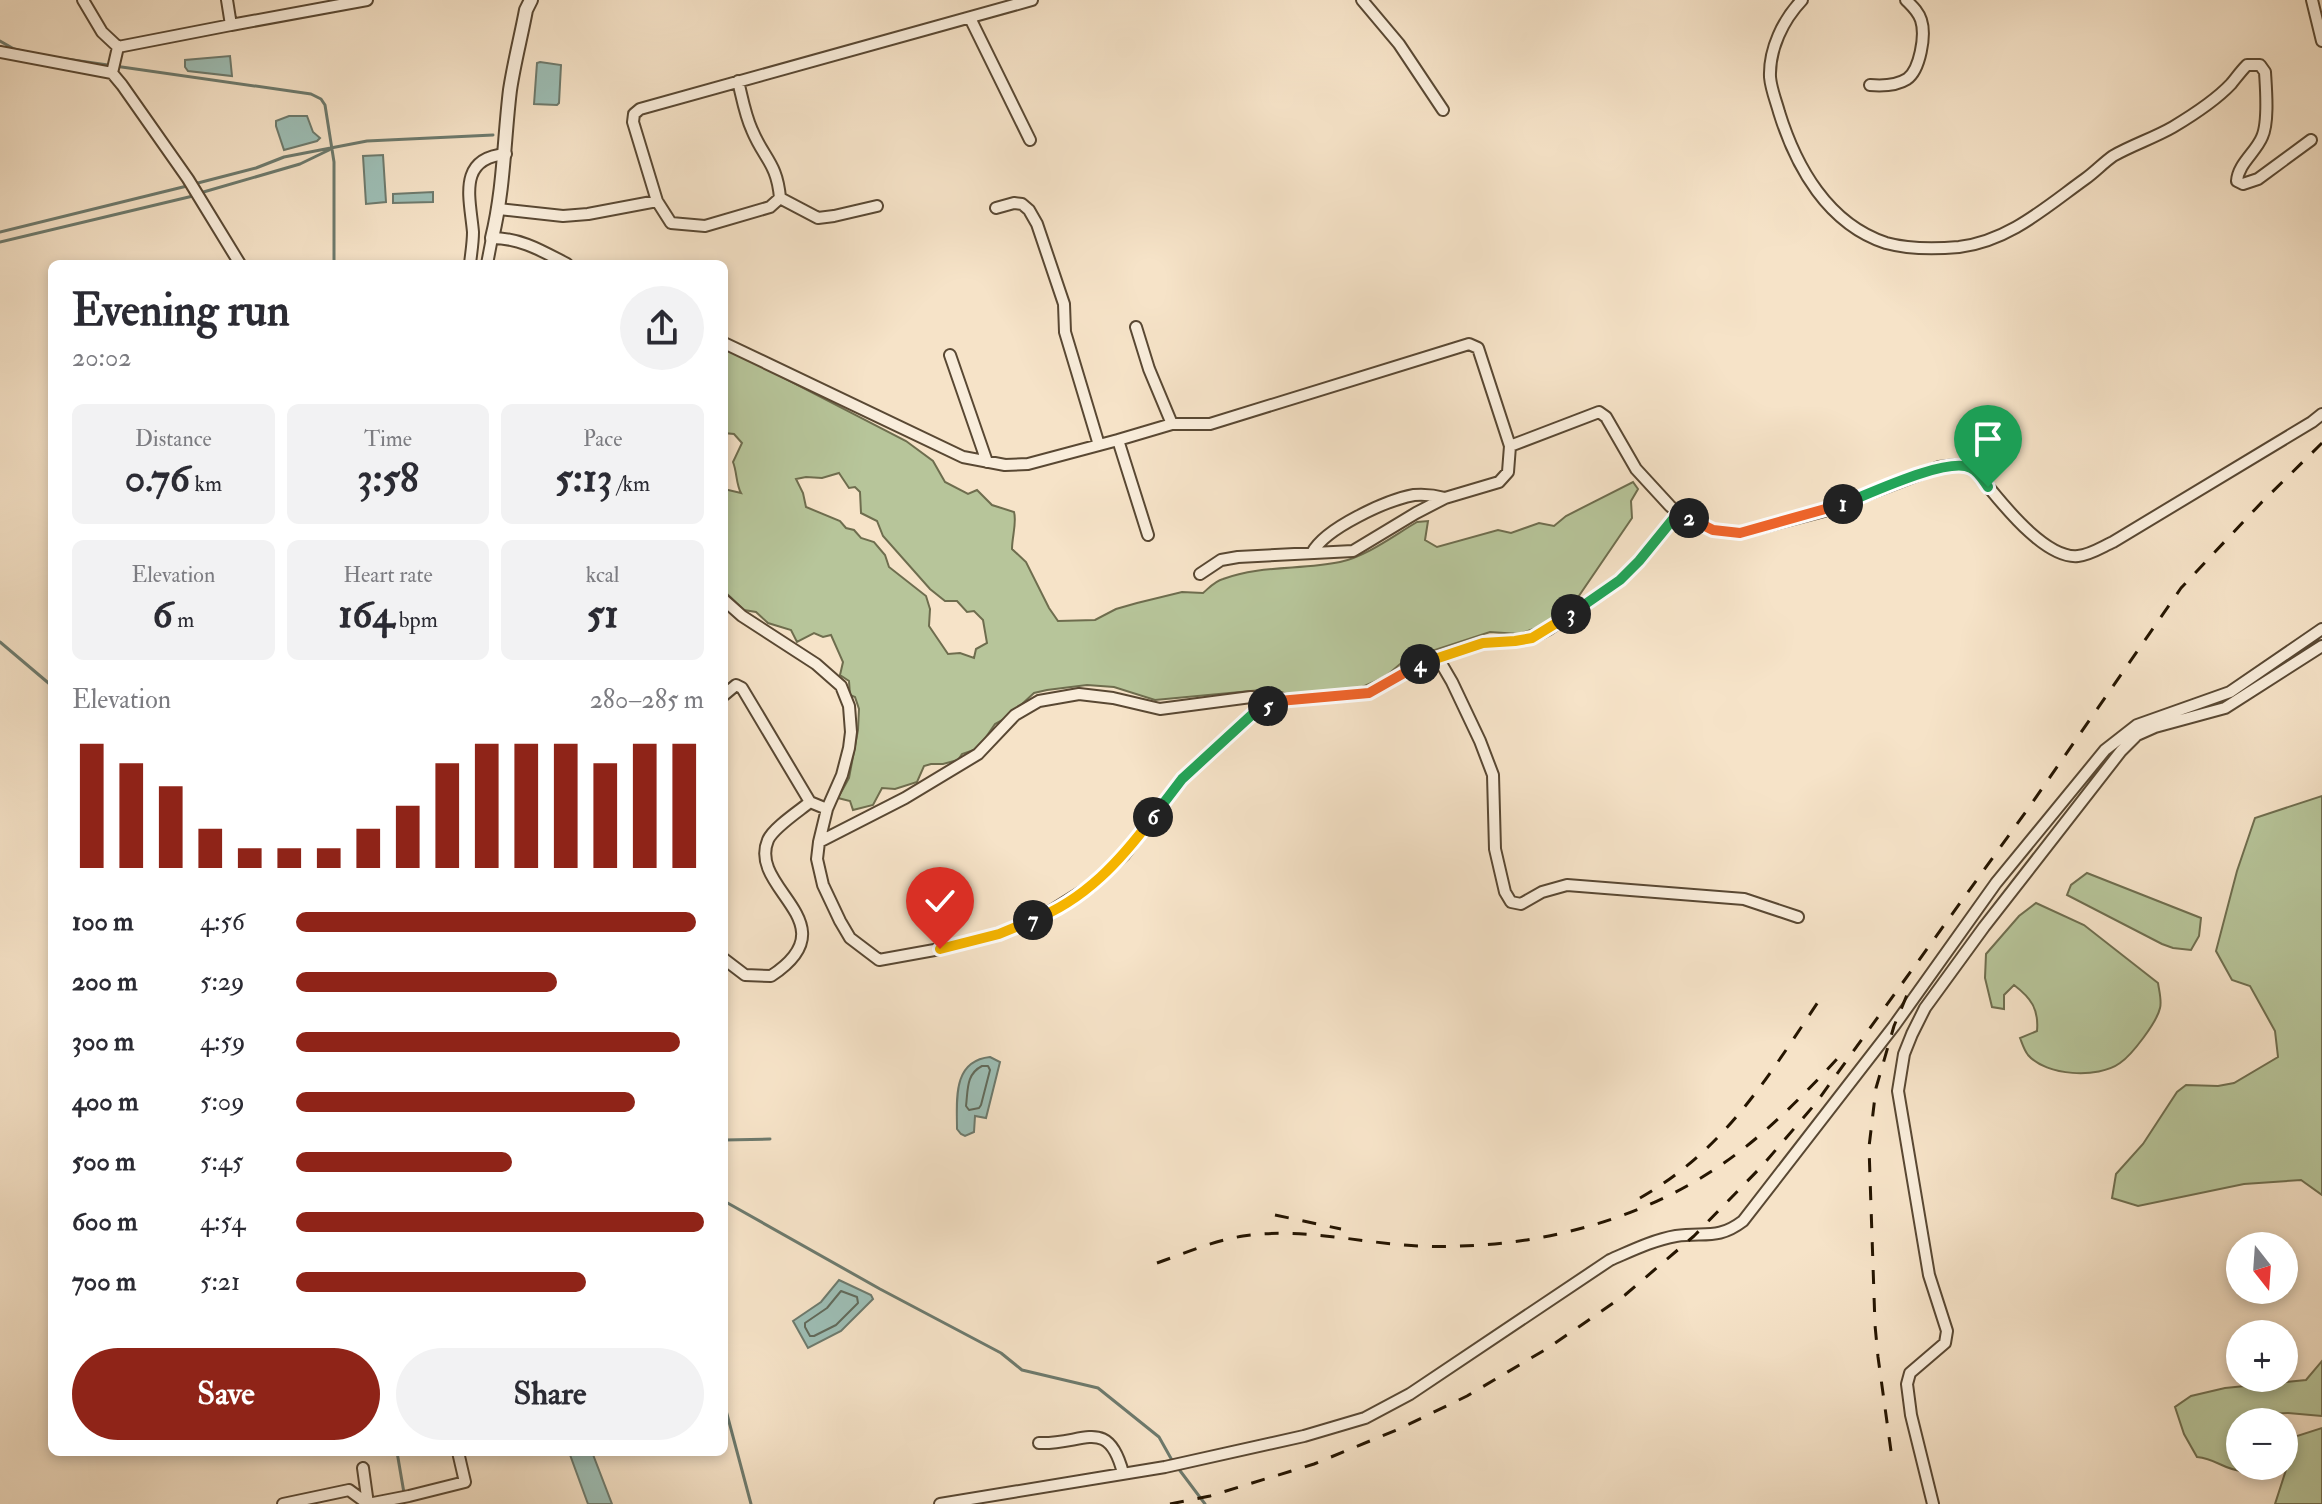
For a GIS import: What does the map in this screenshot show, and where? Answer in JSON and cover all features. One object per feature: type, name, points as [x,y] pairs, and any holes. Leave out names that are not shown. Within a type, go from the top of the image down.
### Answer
[{"type":"street","points":[[83,0],[102,32],[118,47]]},
{"type":"street","points":[[227,0],[231,25]]},
{"type":"street","points":[[118,47],[367,0]]},
{"type":"street","points":[[488,260],[499,209],[510,90],[526,10],[531,0]]},
{"type":"street","points":[[780,198],[770,207],[705,226],[671,223],[657,201],[633,122],[634,114],[640,109],[1032,0]]},
{"type":"street","points":[[1362,0],[1399,44],[1443,110]]},
{"type":"street","points":[[1802,0],[1778,36],[1771,65],[1772,87],[1785,130],[1805,174],[1827,203],[1858,229],[1887,243],[1957,247],[1989,240],[2017,228],[2115,155],[2165,131],[2203,107],[2251,64],[2260,65],[2265,72],[2265,130],[2261,141],[2241,167],[2237,181],[2243,184],[2258,179],[2311,140]]},
{"type":"street","points":[[1870,85],[1892,85],[1913,73],[1919,55],[1922,25],[1917,11],[1906,0]]},
{"type":"street","points":[[2312,0],[2322,41]]},
{"type":"street","points":[[970,18],[1030,140]]},
{"type":"street","points":[[118,47],[113,68],[188,179],[238,260]]},
{"type":"street","points":[[0,52],[113,68]]},
{"type":"street","points":[[738,81],[752,130],[778,178],[780,198]]},
{"type":"street","points":[[470,260],[473,231],[468,198],[472,175],[481,160],[491,155],[506,154]]},
{"type":"street","points":[[780,198],[818,218],[877,206]]},
{"type":"street","points":[[499,209],[563,216],[657,201]]},
{"type":"street","points":[[996,208],[1022,204],[1037,224],[1064,304],[1065,332],[1099,445]]},
{"type":"street","points":[[492,238],[523,241],[559,260]]},
{"type":"street","points":[[1136,327],[1149,369],[1172,424]]},
{"type":"street","points":[[728,345],[963,457],[1005,465],[1028,464],[1172,424],[1210,424],[1469,344],[1478,348],[1510,446],[1508,472],[1499,482],[1445,498],[1353,551],[1238,557],[1221,560],[1200,574]]},
{"type":"street","points":[[950,355],[987,462]]},
{"type":"street","points":[[1510,446],[1599,412],[1606,417],[1636,469],[1678,513],[1713,530],[1740,533],[1824,511],[1939,467],[1970,467],[2030,532],[2053,549],[2075,556],[2085,555],[2113,542],[2322,414]]},
{"type":"street","points":[[1118,440],[1148,535]]},
{"type":"street","points":[[1312,553],[1326,535],[1361,515],[1413,496],[1430,494],[1445,498]]},
{"type":"street","points":[[819,842],[905,798],[978,754],[1015,715],[1039,701],[1079,694],[1160,709],[1251,697],[1279,701],[1369,693],[1415,665],[1483,643],[1532,638],[1620,580],[1678,513]]},
{"type":"street","points":[[728,605],[816,664],[841,686],[849,706],[850,740],[842,775],[827,809],[817,859],[823,885],[850,938],[879,960],[999,934],[1043,916],[1091,886],[1124,855],[1182,779],[1256,711],[1279,701]]},
{"type":"street","points":[[940,1504],[1165,1467],[1304,1436],[1365,1418],[1410,1394],[1610,1260],[1646,1244],[1677,1236],[1730,1231],[1743,1221],[1894,1026],[1996,883],[2105,750],[2137,725],[2230,692],[2322,629]]},
{"type":"street","points":[[1933,1504],[1911,1415],[1907,1384],[1910,1373],[1945,1343],[1947,1331],[1929,1275],[1898,1091],[1904,1054],[1912,1034],[1925,1008],[1984,927],[2121,751],[2137,735],[2225,708],[2322,646]]},
{"type":"street","points":[[1438,658],[1480,741],[1493,775],[1495,849],[1500,875],[1511,902],[1521,904],[1542,892],[1567,885],[1744,899],[1798,917]]},
{"type":"street","points":[[728,692],[736,685],[742,688],[810,802],[827,809]]},
{"type":"street","points":[[728,962],[745,975],[771,976],[798,952],[803,939],[801,928],[794,909],[773,877],[765,849],[769,836],[810,802]]},
{"type":"street","points":[[1039,1443],[1085,1437],[1105,1439],[1116,1449],[1123,1473]]},
{"type":"street","points":[[283,1504],[349,1490],[368,1504],[465,1482],[459,1456]]},
{"type":"street","points":[[363,1468],[368,1504]]},
{"type":"green space","points":[[728,349],[906,441],[933,461],[945,482],[968,494],[977,490],[992,505],[1014,512],[1012,549],[1026,562],[1058,621],[1095,620],[1137,603],[1182,592],[1203,593],[1220,580],[1251,572],[1340,562],[1370,550],[1417,522],[1428,521],[1425,540],[1437,547],[1498,530],[1511,533],[1539,523],[1554,526],[1566,516],[1633,482],[1638,489],[1631,501],[1632,518],[1572,606],[1539,627],[1519,634],[1490,632],[1432,651],[1400,664],[1385,677],[1360,688],[1287,694],[1273,689],[1155,700],[1114,687],[1087,685],[1034,693],[1008,717],[995,724],[974,750],[962,754],[958,760],[924,766],[917,782],[895,789],[882,788],[873,805],[853,810],[850,801],[838,798],[849,778],[859,709],[855,697],[850,695],[849,681],[840,675],[843,662],[831,635],[823,637],[814,633],[797,642],[791,630],[768,623],[756,612],[744,610],[728,595],[728,490],[741,493],[733,462],[742,443],[734,434],[728,433]],"holes":[[[839,473],[849,488],[855,487],[860,492],[861,513],[877,521],[883,536],[930,589],[945,601],[957,601],[967,612],[974,611],[983,620],[987,643],[976,649],[974,658],[960,653],[948,654],[929,626],[930,609],[926,596],[889,567],[885,555],[874,542],[861,538],[840,521],[806,507],[796,479],[822,478]]]},
{"type":"green space","points":[[2322,796],[2322,1195],[2301,1180],[2244,1184],[2138,1206],[2112,1198],[2116,1174],[2143,1144],[2177,1092],[2186,1085],[2234,1083],[2278,1057],[2275,1031],[2250,986],[2232,980],[2216,951],[2255,818]]},
{"type":"green space","points":[[2087,873],[2201,918],[2199,936],[2191,950],[2162,944],[2067,895],[2071,885]]},
{"type":"green space","points":[[2036,903],[2084,925],[2158,983],[2161,1005],[2158,1014],[2131,1053],[2110,1068],[2072,1073],[2036,1062],[2024,1049],[2020,1038],[2037,1031],[2037,1016],[2029,999],[2014,985],[2004,995],[2004,1009],[1992,1007],[1985,978],[1986,954],[2019,916]]},
{"type":"green space","points":[[2322,1361],[2322,1416],[2298,1414],[2298,1408],[2226,1408],[2226,1467],[2197,1457],[2184,1434],[2175,1407],[2191,1396],[2225,1388],[2226,1392],[2298,1392],[2298,1381],[2306,1380]]},
{"type":"green space","points":[[2322,1428],[2322,1504],[2275,1504],[2283,1480],[2298,1480],[2298,1436]]},
{"type":"water","points":[[230,56],[232,76],[188,71],[185,67],[185,60]]},
{"type":"water","points":[[537,63],[561,65],[557,105],[534,104]]},
{"type":"water","points":[[289,116],[307,116],[313,132],[320,138],[284,150],[276,121]]},
{"type":"water","points":[[383,155],[386,202],[366,204],[363,156]]},
{"type":"water","points":[[433,192],[433,202],[393,203],[393,194]]},
{"type":"water","points":[[990,1057],[1000,1062],[986,1118],[975,1116],[974,1132],[965,1136],[957,1129],[959,1084],[969,1066]]},
{"type":"water","points":[[839,1280],[871,1295],[873,1299],[841,1331],[808,1348],[793,1321],[821,1302]]},
{"type":"water","points":[[570,1456],[594,1456],[612,1504],[588,1504]]},
{"type":"waterway","points":[[0,41],[26,52]]},
{"type":"waterway","points":[[45,56],[311,94],[321,99],[325,105],[334,162],[334,260]]},
{"type":"waterway","points":[[194,184],[256,168],[284,157],[367,141],[493,135]]},
{"type":"waterway","points":[[200,193],[300,164],[329,150]]},
{"type":"waterway","points":[[0,232],[187,186]]},
{"type":"waterway","points":[[0,242],[193,196]]},
{"type":"waterway","points":[[0,642],[48,683]]},
{"type":"waterway","points":[[728,1140],[770,1139]]},
{"type":"waterway","points":[[728,1203],[1001,1353],[1022,1370],[1098,1388],[1159,1437],[1173,1462]]},
{"type":"waterway","points":[[728,1418],[751,1504]]},
{"type":"waterway","points":[[398,1456],[404,1493]]},
{"type":"waterway","points":[[1178,1468],[1205,1504]]},
{"type":"railway","points":[[1170,1504],[1210,1496],[1314,1464],[1399,1429],[1467,1396],[1548,1348],[1625,1295],[1694,1236],[1762,1166],[1816,1103],[2030,806],[2181,588],[2322,443]]},
{"type":"railway","points":[[1891,1451],[1875,1325],[1869,1147],[1876,1088],[1894,1026],[1912,983]]},
{"type":"railway","points":[[1640,1198],[1670,1179],[1720,1135],[1761,1086],[1818,1002]]},
{"type":"railway","points":[[1157,1263],[1243,1236],[1309,1234],[1418,1246],[1457,1246],[1533,1239],[1608,1220],[1644,1207],[1712,1171],[1778,1119],[1838,1058]]},
{"type":"railway","points":[[1275,1215],[1341,1229]]},
{"type":"route","points":[[940,949],[999,934],[1043,916],[1091,886],[1124,855],[1182,779],[1256,711],[1279,701],[1369,693],[1415,665],[1450,653],[1483,643],[1532,638],[1620,580],[1678,513],[1713,530],[1740,533],[1824,511],[1939,467],[1970,467],[1988,487]]}]
